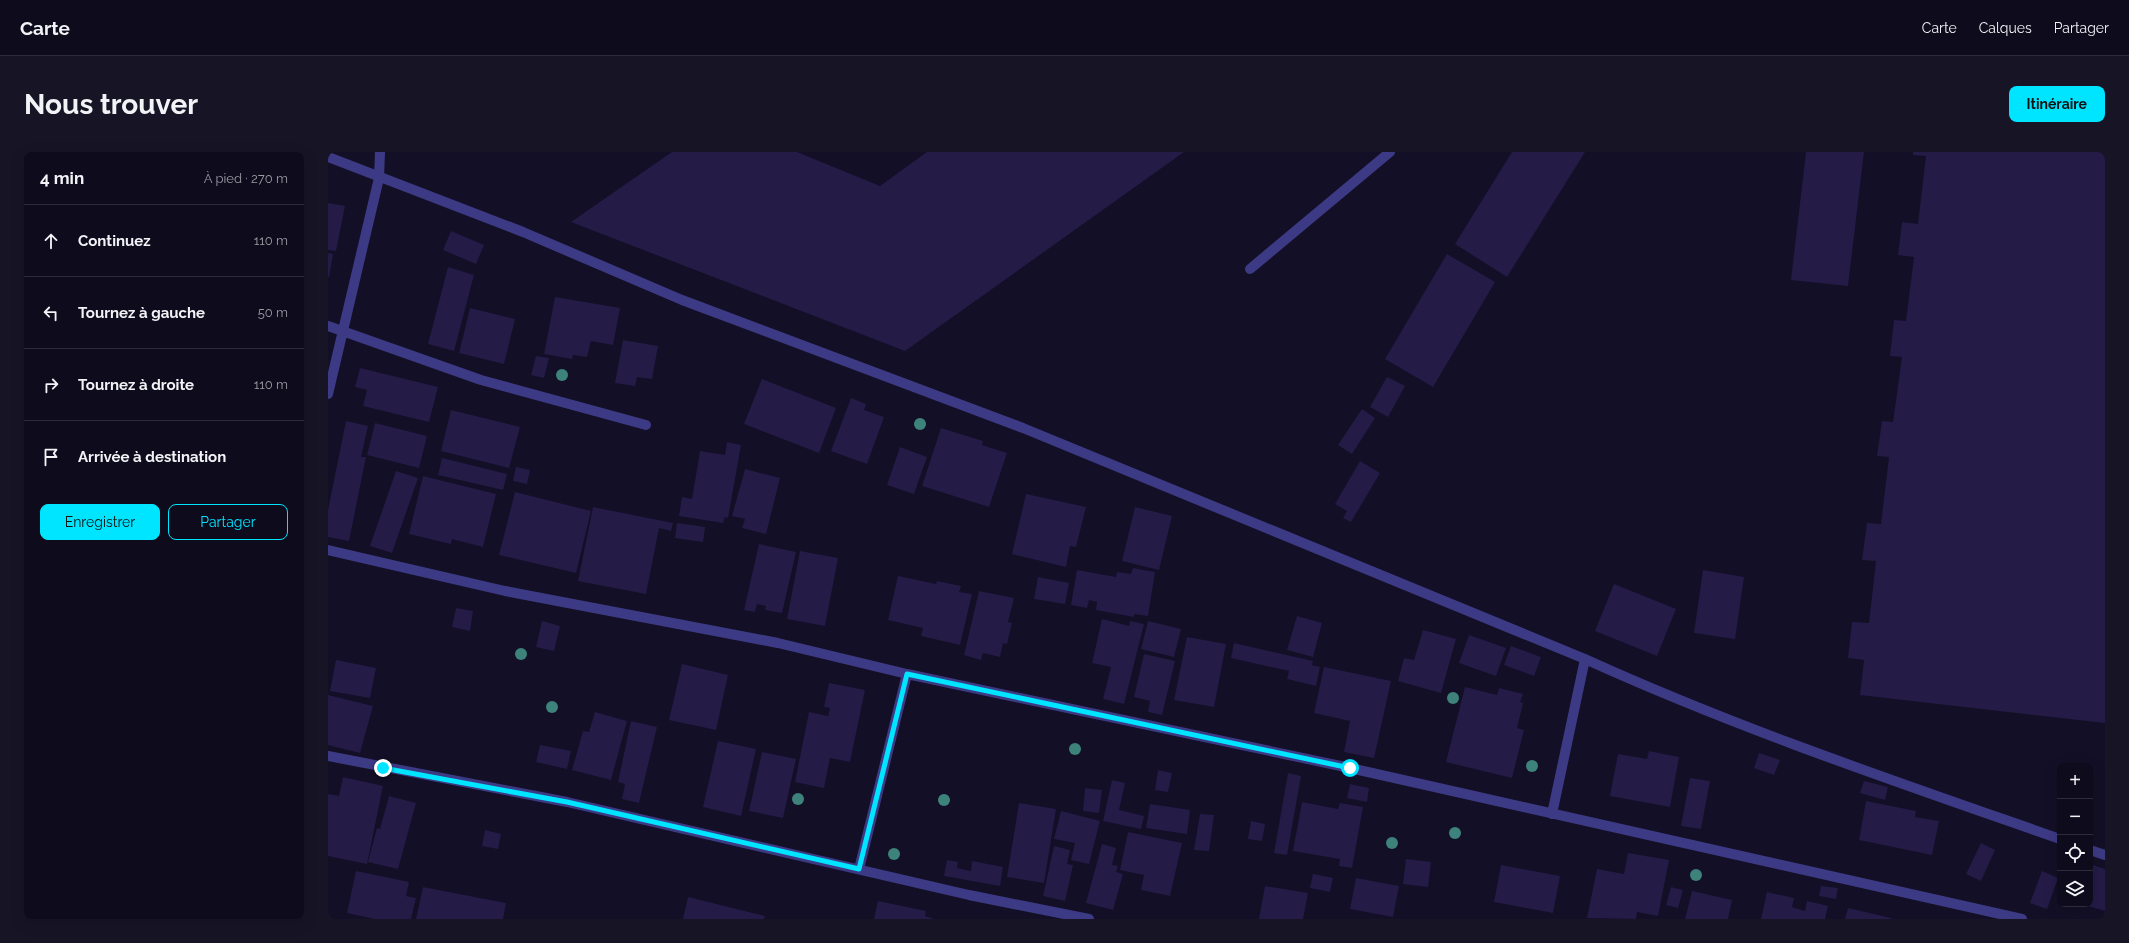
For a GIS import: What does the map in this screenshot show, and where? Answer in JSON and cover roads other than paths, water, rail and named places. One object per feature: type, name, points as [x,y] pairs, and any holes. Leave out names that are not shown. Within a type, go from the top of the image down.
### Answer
[{"type":"street","points":[[328,394],[379,178],[380,152]]},
{"type":"street","points":[[1250,269],[1390,152]]},
{"type":"street","points":[[328,157],[379,178],[523,232],[682,300],[1023,428],[1585,659],[1665,695],[1857,768],[2057,838]]},
{"type":"street","points":[[328,326],[343,330],[481,380],[646,425]]},
{"type":"street","points":[[328,550],[505,591],[778,643],[907,674],[1343,767],[2022,919]]},
{"type":"street","points":[[1552,814],[1585,659]]},
{"type":"street","points":[[859,869],[907,674]]},
{"type":"street","points":[[328,756],[567,802],[859,869],[1089,919]]},
{"type":"street","points":[[2093,851],[2105,855]]}]
